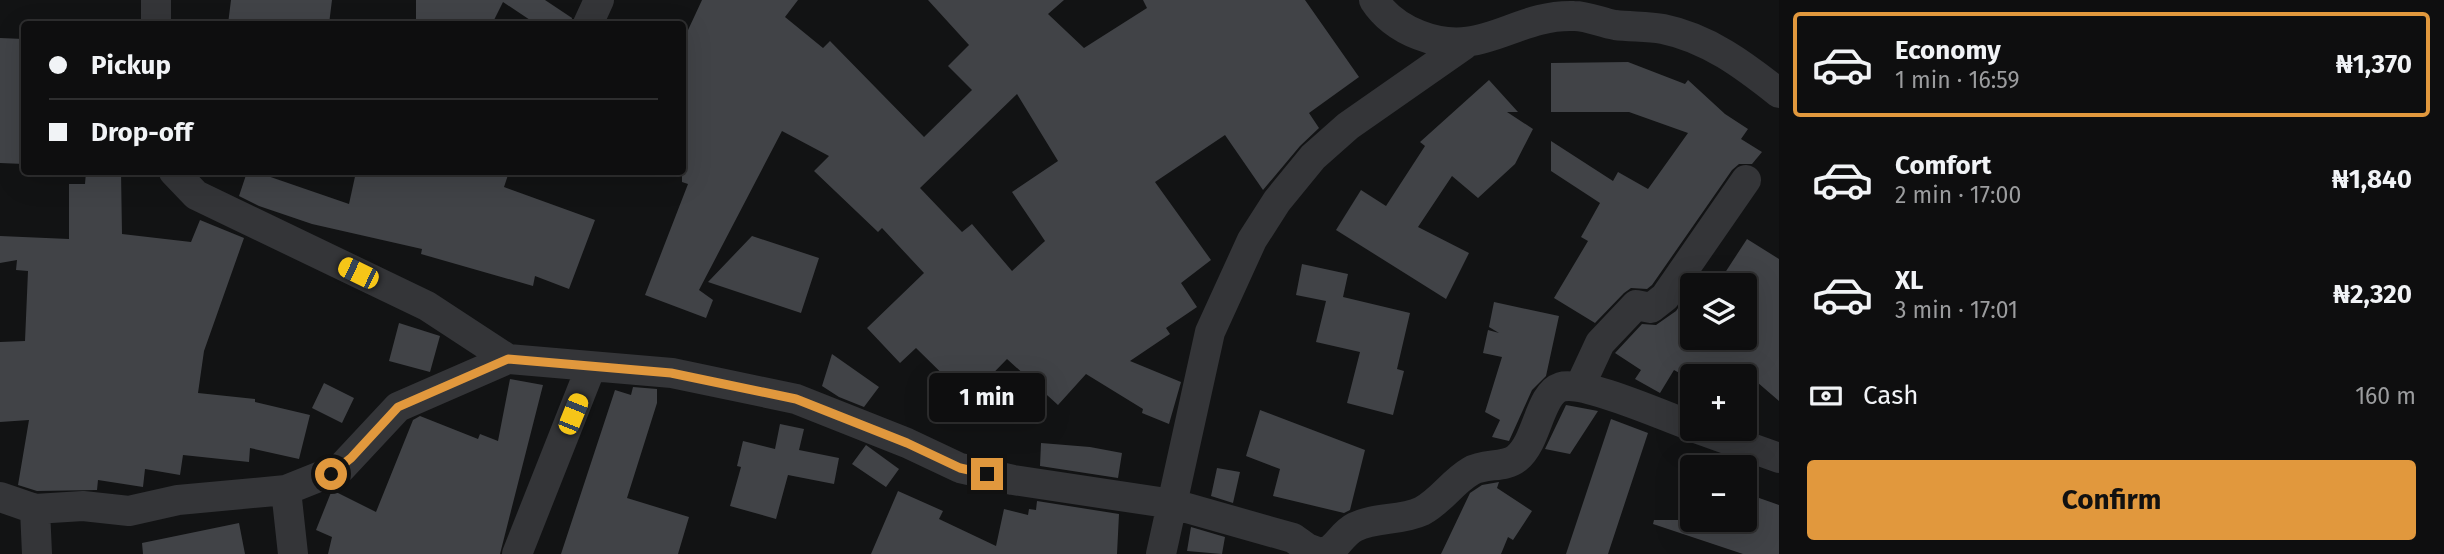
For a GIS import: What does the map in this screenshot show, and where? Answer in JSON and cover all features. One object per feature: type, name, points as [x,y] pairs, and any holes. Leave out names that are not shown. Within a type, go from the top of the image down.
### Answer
[{"type":"street","points":[[156,0],[156,21]]},
{"type":"street","points":[[589,21],[599,0]]},
{"type":"street","points":[[1374,0],[1395,23],[1415,34],[1435,41],[1464,45]]},
{"type":"street","points":[[1161,554],[1209,332],[1252,240],[1277,201],[1322,149],[1348,126],[1464,45],[1546,17],[1620,12],[1732,55],[1779,93]]},
{"type":"street","points":[[176,175],[196,195],[427,306],[508,359],[671,373],[796,399],[907,443],[960,468],[1013,481],[1173,504],[1293,538],[1307,548],[1323,554],[1335,549],[1344,534],[1358,526],[1415,514],[1435,503],[1449,486],[1473,470],[1515,460],[1533,438],[1548,396],[1559,387],[1580,386],[1680,422]]},
{"type":"street","points":[[1580,386],[1600,343],[1636,305],[1651,308],[1665,297],[1745,180]]},
{"type":"street","points":[[0,497],[34,509],[83,506],[129,511],[178,500],[285,490],[341,468],[398,407],[508,359]]},
{"type":"street","points":[[517,554],[591,367]]},
{"type":"street","points":[[1732,441],[1779,458]]},
{"type":"street","points":[[285,490],[293,554]]},
{"type":"street","points":[[34,509],[37,554]]},
{"type":"building","points":[[231,0],[332,0],[329,21],[228,21]]},
{"type":"building","points":[[416,0],[545,0],[572,18],[572,21],[532,21],[503,2],[494,21],[416,21]]},
{"type":"building","points":[[702,0],[798,0],[785,17],[823,48],[830,41],[924,137],[972,90],[948,66],[969,45],[928,0],[1064,0],[1048,14],[1084,48],[1147,8],[1143,0],[1305,0],[1359,77],[1309,113],[1319,128],[1263,190],[1225,135],[1155,182],[1211,260],[1181,283],[1197,307],[1166,328],[1170,334],[1130,361],[1181,382],[1169,424],[1142,413],[1143,409],[1086,374],[1058,405],[1007,359],[968,399],[916,348],[900,363],[867,328],[924,273],[882,228],[878,232],[814,171],[829,156],[782,131],[699,290],[713,300],[706,318],[645,295],[688,184],[682,182],[682,175],[686,175],[686,34]],"holes":[[[1017,94],[1058,161],[1012,192],[1045,241],[1012,271],[972,224],[962,232],[920,188]]]},
{"type":"building","points":[[0,38],[21,39],[21,164],[0,163]]},
{"type":"building","points":[[1628,62],[1685,84],[1688,80],[1725,114],[1748,129],[1741,139],[1762,152],[1752,164],[1739,164],[1732,170],[1652,285],[1647,289],[1631,288],[1595,323],[1554,298],[1588,241],[1581,237],[1600,203],[1551,171],[1551,141],[1613,181],[1618,172],[1648,189],[1688,133],[1629,112],[1551,112],[1551,63]]},
{"type":"building","points":[[1489,80],[1518,112],[1507,112],[1533,129],[1515,164],[1478,198],[1452,176],[1418,227],[1469,253],[1446,299],[1336,230],[1361,190],[1386,206],[1425,146],[1420,142]]},
{"type":"building","points":[[86,175],[121,175],[122,234],[191,242],[200,220],[244,238],[204,351],[198,393],[255,399],[255,402],[310,415],[299,459],[250,448],[249,462],[183,455],[180,475],[145,469],[143,487],[98,480],[97,490],[37,491],[18,485],[29,420],[0,422],[0,342],[25,341],[28,271],[16,270],[17,260],[0,263],[0,236],[69,239],[69,184],[85,184]]},
{"type":"building","points":[[246,175],[265,175],[349,204],[355,175],[508,175],[504,187],[595,220],[569,289],[535,276],[533,286],[421,254],[422,249],[312,224],[259,206],[239,196]]},
{"type":"building","points":[[752,236],[819,258],[801,313],[708,282]]},
{"type":"building","points":[[1747,239],[1779,259],[1779,401],[1757,382],[1757,364],[1680,364],[1680,373],[1674,370],[1660,393],[1635,379],[1641,370],[1615,353],[1642,324],[1656,325],[1680,305],[1680,350],[1757,350],[1757,273],[1725,273]]},
{"type":"building","points":[[1302,264],[1348,274],[1343,297],[1410,313],[1397,369],[1404,371],[1393,415],[1347,403],[1360,352],[1316,342],[1326,301],[1296,295]]},
{"type":"building","points":[[1494,302],[1559,316],[1546,376],[1532,390],[1509,441],[1492,437],[1500,420],[1485,412],[1502,357],[1483,353],[1488,330],[1499,333],[1489,327]]},
{"type":"building","points":[[399,323],[440,336],[430,372],[389,361]]},
{"type":"building","points":[[832,354],[879,387],[864,407],[839,397],[822,386]]},
{"type":"building","points":[[510,379],[543,385],[500,554],[328,554],[332,537],[316,530],[332,490],[376,512],[413,420],[420,416],[478,439],[480,434],[498,441]]},
{"type":"building","points":[[324,383],[354,398],[342,423],[312,408]]},
{"type":"building","points":[[633,387],[657,389],[657,403],[627,498],[689,517],[678,554],[561,554],[615,390],[631,395]]},
{"type":"building","points":[[1566,405],[1598,411],[1570,454],[1545,449]]},
{"type":"building","points":[[1260,410],[1365,450],[1350,510],[1344,513],[1273,496],[1280,469],[1246,456]]},
{"type":"building","points":[[1611,419],[1648,433],[1608,554],[1566,554]]},
{"type":"building","points":[[780,424],[804,429],[799,450],[839,458],[834,484],[788,475],[776,519],[730,506],[741,467],[737,466],[743,441],[775,449]]},
{"type":"building","points":[[1041,443],[1122,453],[1118,478],[1040,466]]},
{"type":"building","points":[[866,445],[899,469],[886,487],[852,464]]},
{"type":"building","points":[[1217,468],[1240,472],[1233,503],[1211,496]]},
{"type":"building","points":[[1499,482],[1497,488],[1532,511],[1513,540],[1508,537],[1501,554],[1441,554],[1470,493],[1482,485]]},
{"type":"building","points":[[898,491],[943,511],[939,519],[996,546],[1004,509],[1028,515],[1029,509],[1036,510],[1037,501],[1119,514],[1117,554],[871,554]]},
{"type":"building","points":[[1757,497],[1779,505],[1779,554],[1743,554],[1653,524],[1654,520],[1680,520],[1680,532],[1757,532]]},
{"type":"building","points":[[239,523],[245,554],[143,554],[142,543]]},
{"type":"building","points":[[1191,527],[1225,537],[1222,554],[1187,551]]},
{"type":"route","points":[[331,474],[341,468],[380,423],[398,407],[508,359],[671,373],[796,399],[907,443],[960,468],[987,474]]}]
